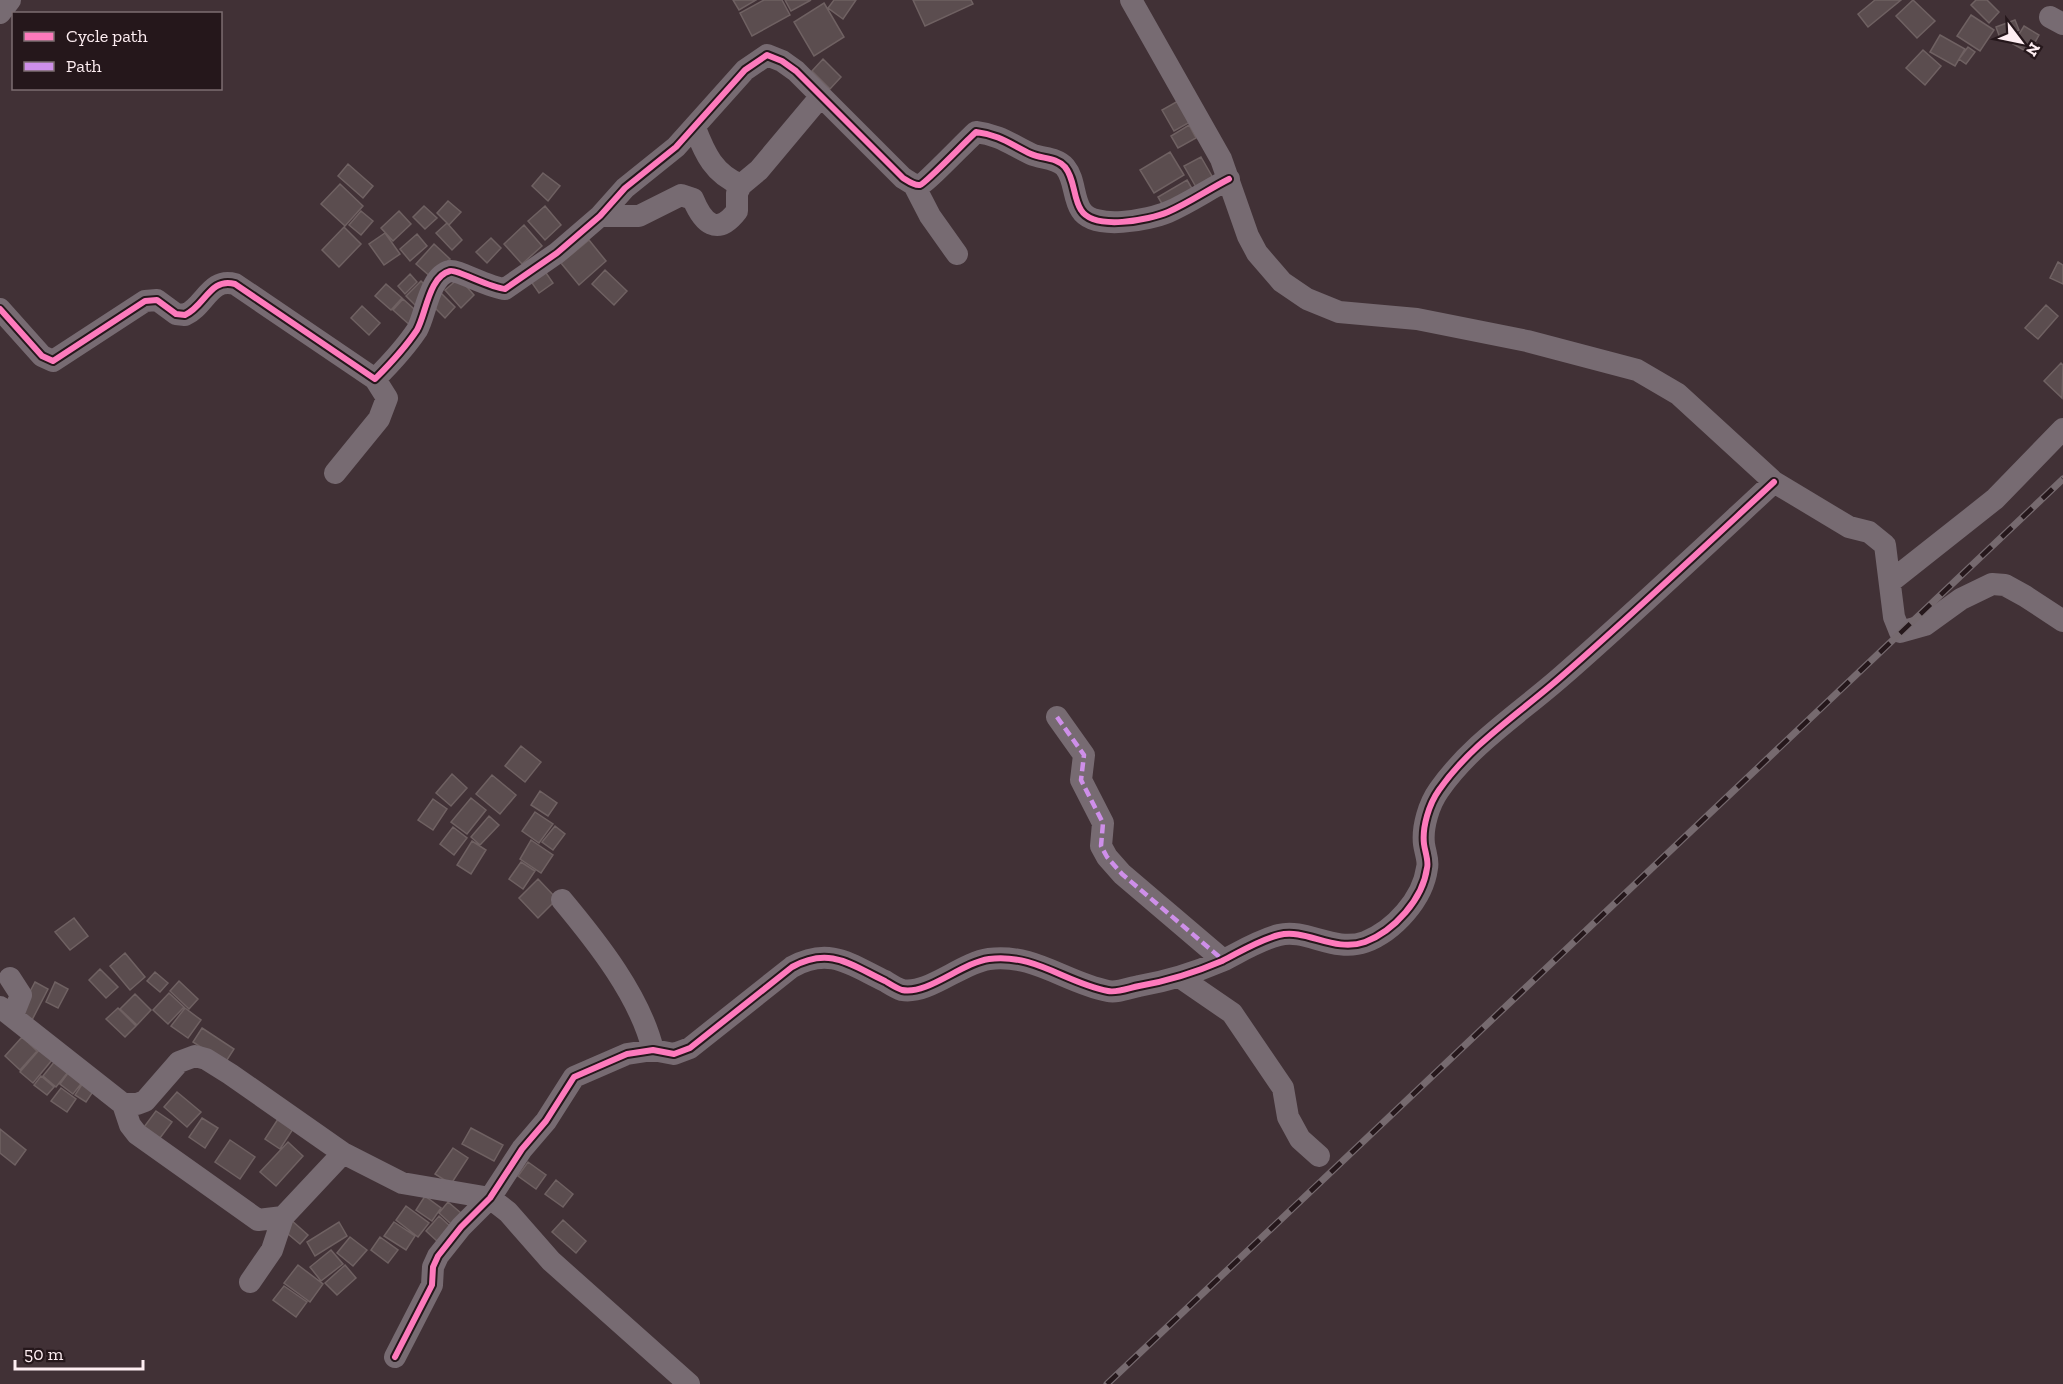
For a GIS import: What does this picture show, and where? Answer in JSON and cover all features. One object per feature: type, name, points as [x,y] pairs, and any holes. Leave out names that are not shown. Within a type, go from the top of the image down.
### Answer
[{"type":"street","points":[[0,14],[10,0]]},
{"type":"street","points":[[1131,0],[1158,51],[1204,127],[1229,178],[1248,236],[1257,253],[1282,282],[1307,299],[1339,312],[1418,320],[1473,330],[1527,341],[1637,370],[1678,394],[1774,482],[1849,527],[1869,532],[1885,545],[1894,617],[1900,632],[1925,625],[1961,599],[1992,584],[2005,585],[2015,590],[2063,621]]},
{"type":"street","points":[[375,379],[396,358],[416,331],[424,318],[432,290],[442,276],[449,271],[459,271],[484,285],[506,289],[557,253],[600,216],[625,188],[676,147],[695,128],[745,70],[767,55],[782,61],[796,71],[903,178],[914,185],[930,216],[957,254]]},
{"type":"street","points":[[600,216],[639,216],[681,195],[693,199],[701,217],[708,223],[720,225],[737,211],[737,193],[741,185],[759,170],[820,96]]},
{"type":"street","points":[[695,128],[705,154],[715,169],[729,180],[741,185]]},
{"type":"street","points":[[914,185],[921,185],[927,180],[945,159],[976,132],[1011,141],[1032,154],[1059,162],[1066,168],[1080,210],[1089,218],[1110,222],[1140,219],[1168,212],[1229,178]]},
{"type":"street","points":[[0,309],[42,356],[53,361],[145,301],[153,299],[176,314],[185,315],[215,286],[227,282],[235,284],[286,316],[375,379],[387,398],[383,413],[335,473]]},
{"type":"street","points":[[1890,582],[1995,499],[2063,429]]},
{"type":"street","points":[[395,1357],[432,1285],[433,1268],[438,1256],[461,1227],[490,1198],[574,1077],[627,1054],[653,1050],[674,1054],[690,1048],[792,967],[807,959],[826,957],[842,960],[902,990],[922,989],[966,965],[987,959],[1012,957],[1037,963],[1110,992],[1181,978],[1281,934],[1328,944],[1348,945],[1365,942],[1382,933],[1417,898],[1428,867],[1424,840],[1426,821],[1437,793],[1463,762],[1629,619],[1774,482]]},
{"type":"street","points":[[1057,717],[1084,755],[1081,780],[1103,823],[1101,846],[1107,857],[1122,874],[1222,960]]},
{"type":"street","points":[[562,900],[604,953],[648,1029],[653,1050]]},
{"type":"street","points":[[10,978],[16,983],[21,995],[6,1011],[123,1104],[130,1125],[148,1142],[258,1220],[283,1217]]},
{"type":"street","points":[[1181,978],[1210,997],[1239,1022],[1283,1088],[1288,1117],[1300,1139],[1319,1156]]},
{"type":"street","points":[[123,1104],[137,1104],[145,1101],[179,1062],[195,1056],[230,1074],[343,1153],[402,1183],[490,1198],[508,1212],[551,1261],[689,1384]]},
{"type":"street","points":[[250,1282],[272,1250],[283,1217],[343,1153]]},
{"type":"building","points":[[733,0],[756,0],[739,10]]},
{"type":"building","points":[[764,0],[782,0],[790,15],[752,36],[740,13]]},
{"type":"building","points":[[785,0],[811,0],[791,11]]},
{"type":"building","points":[[834,0],[856,0],[843,19],[828,8]]},
{"type":"building","points":[[913,0],[971,0],[973,4],[925,26]]},
{"type":"building","points":[[1875,0],[1901,0],[1868,27],[1858,14]]},
{"type":"building","points":[[1913,0],[1935,21],[1917,38],[1896,16]]},
{"type":"building","points":[[1976,0],[1987,0],[1999,12],[1989,23],[1971,5]]},
{"type":"building","points":[[824,3],[844,37],[814,56],[794,22]]},
{"type":"building","points":[[1971,15],[1994,30],[1980,51],[1957,36]]},
{"type":"building","points":[[2015,20],[2019,30],[2000,38],[1996,27]]},
{"type":"building","points":[[2024,26],[2039,35],[2029,53],[2013,44]]},
{"type":"building","points":[[1940,35],[1965,49],[1955,66],[1930,52]]},
{"type":"building","points":[[1968,47],[1975,52],[1966,64],[1959,59]]},
{"type":"building","points":[[1923,50],[1941,66],[1925,85],[1906,68]]},
{"type":"building","points":[[823,59],[841,77],[830,89],[812,71]]},
{"type":"building","points":[[1178,101],[1190,122],[1174,131],[1162,110]]},
{"type":"building","points":[[1189,125],[1196,138],[1178,148],[1171,136]]},
{"type":"building","points":[[1170,152],[1184,175],[1154,193],[1140,170]]},
{"type":"building","points":[[1201,157],[1213,178],[1196,187],[1184,166]]},
{"type":"building","points":[[348,164],[373,186],[363,198],[338,176]]},
{"type":"building","points":[[543,173],[560,186],[548,201],[532,186]]},
{"type":"building","points":[[1187,180],[1194,192],[1165,209],[1158,197]]},
{"type":"building","points":[[340,184],[363,206],[345,226],[321,204]]},
{"type":"building","points":[[448,201],[461,212],[449,225],[437,213]]},
{"type":"building","points":[[424,206],[437,218],[425,229],[413,217]]},
{"type":"building","points":[[545,206],[561,225],[545,240],[528,221]]},
{"type":"building","points":[[361,211],[373,221],[361,235],[349,225]]},
{"type":"building","points":[[399,211],[411,224],[393,241],[381,228]]},
{"type":"building","points":[[447,223],[462,240],[452,250],[436,233]]},
{"type":"building","points":[[524,225],[542,246],[522,264],[504,244]]},
{"type":"building","points":[[344,227],[361,244],[339,267],[322,250]]},
{"type":"building","points":[[385,233],[400,254],[384,265],[369,244]]},
{"type":"building","points":[[417,234],[427,246],[410,261],[400,249]]},
{"type":"building","points":[[491,238],[501,248],[487,263],[476,252]]},
{"type":"building","points":[[589,240],[606,261],[579,285],[561,263]]},
{"type":"building","points":[[434,244],[450,259],[432,278],[416,264]]},
{"type":"building","points":[[2058,262],[2063,265],[2063,284],[2050,278]]},
{"type":"building","points":[[544,270],[553,283],[539,293],[530,280]]},
{"type":"building","points":[[605,270],[627,291],[614,305],[592,284]]},
{"type":"building","points":[[410,274],[417,282],[405,294],[398,286]]},
{"type":"building","points":[[459,278],[474,295],[461,308],[445,290]]},
{"type":"building","points":[[421,281],[430,290],[415,305],[406,296]]},
{"type":"building","points":[[386,284],[402,298],[391,310],[375,296]]},
{"type":"building","points":[[440,292],[455,307],[445,318],[430,303]]},
{"type":"building","points":[[403,299],[422,316],[412,327],[393,310]]},
{"type":"building","points":[[2046,305],[2058,316],[2038,339],[2025,328]]},
{"type":"building","points":[[362,306],[380,323],[369,335],[351,318]]},
{"type":"building","points":[[2061,363],[2063,365],[2062,398],[2044,381]]},
{"type":"building","points":[[521,746],[541,762],[525,782],[505,766]]},
{"type":"building","points":[[452,774],[467,788],[451,806],[436,793]]},
{"type":"building","points":[[492,775],[516,795],[500,814],[476,794]]},
{"type":"building","points":[[540,791],[557,803],[548,816],[531,805]]},
{"type":"building","points":[[471,798],[486,810],[467,834],[451,822]]},
{"type":"building","points":[[433,799],[447,809],[433,830],[418,820]]},
{"type":"building","points":[[535,812],[553,824],[539,843],[522,831]]},
{"type":"building","points":[[489,816],[499,825],[480,845],[471,837]]},
{"type":"building","points":[[555,826],[565,834],[553,850],[542,842]]},
{"type":"building","points":[[453,827],[467,838],[454,855],[440,844]]},
{"type":"building","points":[[531,840],[553,855],[541,873],[520,859]]},
{"type":"building","points":[[472,841],[486,850],[471,874],[457,865]]},
{"type":"building","points":[[521,862],[535,871],[523,889],[509,879]]},
{"type":"building","points":[[538,879],[557,899],[538,918],[519,898]]},
{"type":"building","points":[[74,918],[88,936],[70,950],[55,932]]},
{"type":"building","points":[[125,953],[145,977],[130,990],[110,966]]},
{"type":"building","points":[[100,969],[118,987],[106,998],[89,980]]},
{"type":"building","points":[[155,972],[168,983],[160,992],[147,981]]},
{"type":"building","points":[[179,981],[198,999],[189,1009],[170,991]]},
{"type":"building","points":[[35,982],[48,989],[32,1020],[19,1013]]},
{"type":"building","points":[[55,982],[68,989],[58,1008],[46,1002]]},
{"type":"building","points":[[169,993],[184,1007],[168,1024],[153,1010]]},
{"type":"building","points":[[135,994],[151,1010],[137,1025],[120,1009]]},
{"type":"building","points":[[118,1008],[136,1026],[125,1037],[106,1019]]},
{"type":"building","points":[[185,1008],[201,1020],[188,1038],[171,1026]]},
{"type":"building","points":[[202,1028],[234,1049],[225,1063],[193,1042]]},
{"type":"building","points":[[22,1037],[37,1051],[20,1070],[5,1056]]},
{"type":"building","points":[[40,1049],[52,1060],[33,1083],[20,1072]]},
{"type":"building","points":[[55,1061],[68,1072],[56,1087],[43,1076]]},
{"type":"building","points":[[71,1069],[84,1080],[73,1094],[60,1084]]},
{"type":"building","points":[[41,1076],[54,1087],[47,1095],[34,1085]]},
{"type":"building","points":[[85,1080],[96,1087],[86,1102],[75,1095]]},
{"type":"building","points":[[61,1088],[76,1099],[67,1112],[51,1101]]},
{"type":"building","points":[[177,1092],[201,1112],[187,1127],[164,1107]]},
{"type":"building","points":[[156,1111],[172,1122],[157,1142],[141,1131]]},
{"type":"building","points":[[202,1118],[218,1128],[205,1148],[189,1137]]},
{"type":"building","points":[[278,1119],[293,1129],[280,1149],[265,1139]]},
{"type":"building","points":[[471,1128],[503,1145],[494,1161],[462,1144]]},
{"type":"building","points":[[0,1129],[26,1150],[15,1165],[0,1153]]},
{"type":"building","points":[[230,1140],[255,1157],[240,1179],[215,1162]]},
{"type":"building","points":[[288,1142],[303,1156],[276,1186],[260,1172]]},
{"type":"building","points":[[453,1148],[468,1158],[451,1184],[435,1174]]},
{"type":"building","points":[[528,1162],[546,1175],[536,1189],[518,1176]]},
{"type":"building","points":[[556,1180],[573,1194],[563,1207],[545,1194]]},
{"type":"building","points":[[425,1196],[441,1208],[432,1221],[416,1210]]},
{"type":"building","points":[[448,1202],[461,1213],[451,1224],[439,1213]]},
{"type":"building","points":[[406,1206],[429,1223],[418,1237],[396,1220]]},
{"type":"building","points":[[439,1216],[451,1227],[438,1242],[426,1231]]},
{"type":"building","points":[[290,1219],[308,1235],[300,1244],[282,1229]]},
{"type":"building","points":[[563,1220],[586,1241],[576,1253],[552,1232]]},
{"type":"building","points":[[339,1222],[347,1236],[315,1256],[307,1242]]},
{"type":"building","points":[[394,1222],[415,1236],[406,1250],[384,1236]]},
{"type":"building","points":[[350,1237],[367,1250],[353,1266],[337,1253]]},
{"type":"building","points":[[380,1237],[398,1250],[388,1263],[371,1250]]},
{"type":"building","points":[[331,1250],[343,1264],[321,1281],[310,1267]]},
{"type":"building","points":[[298,1265],[323,1284],[310,1302],[284,1283]]},
{"type":"building","points":[[345,1265],[356,1278],[337,1295],[325,1283]]},
{"type":"building","points":[[284,1286],[307,1302],[296,1317],[273,1300]]},
{"type":"railway","points":[[1107,1384],[2063,479]]},
{"type":"marked path","points":[[1057,717],[1084,755],[1081,780],[1103,823],[1101,846],[1107,857],[1122,874],[1223,960]]},
{"type":"cycle path","points":[[0,309],[42,356],[53,361],[145,301],[157,300],[176,314],[185,315],[192,311],[213,288],[226,283],[235,284],[375,379],[398,355],[417,330],[429,296],[437,280],[443,274],[453,271],[505,289],[557,253],[600,216],[625,188],[676,147],[745,70],[767,55],[782,61],[796,71],[903,178],[916,185],[924,183],[976,132],[998,138],[1035,156],[1061,164],[1071,177],[1081,210],[1097,220],[1122,222],[1159,215],[1229,179]]},
{"type":"cycle path","points":[[395,1357],[432,1285],[433,1267],[438,1256],[461,1227],[490,1198],[522,1149],[546,1121],[574,1077],[627,1054],[653,1050],[674,1054],[690,1048],[792,967],[806,961],[818,958],[840,960],[902,990],[912,990],[923,988],[978,962],[1005,958],[1035,964],[1078,982],[1115,991],[1191,973],[1279,935],[1299,935],[1342,945],[1354,945],[1376,937],[1396,922],[1420,891],[1427,865],[1424,844],[1427,816],[1435,796],[1452,773],[1481,743],[1589,652],[1774,482]]}]
